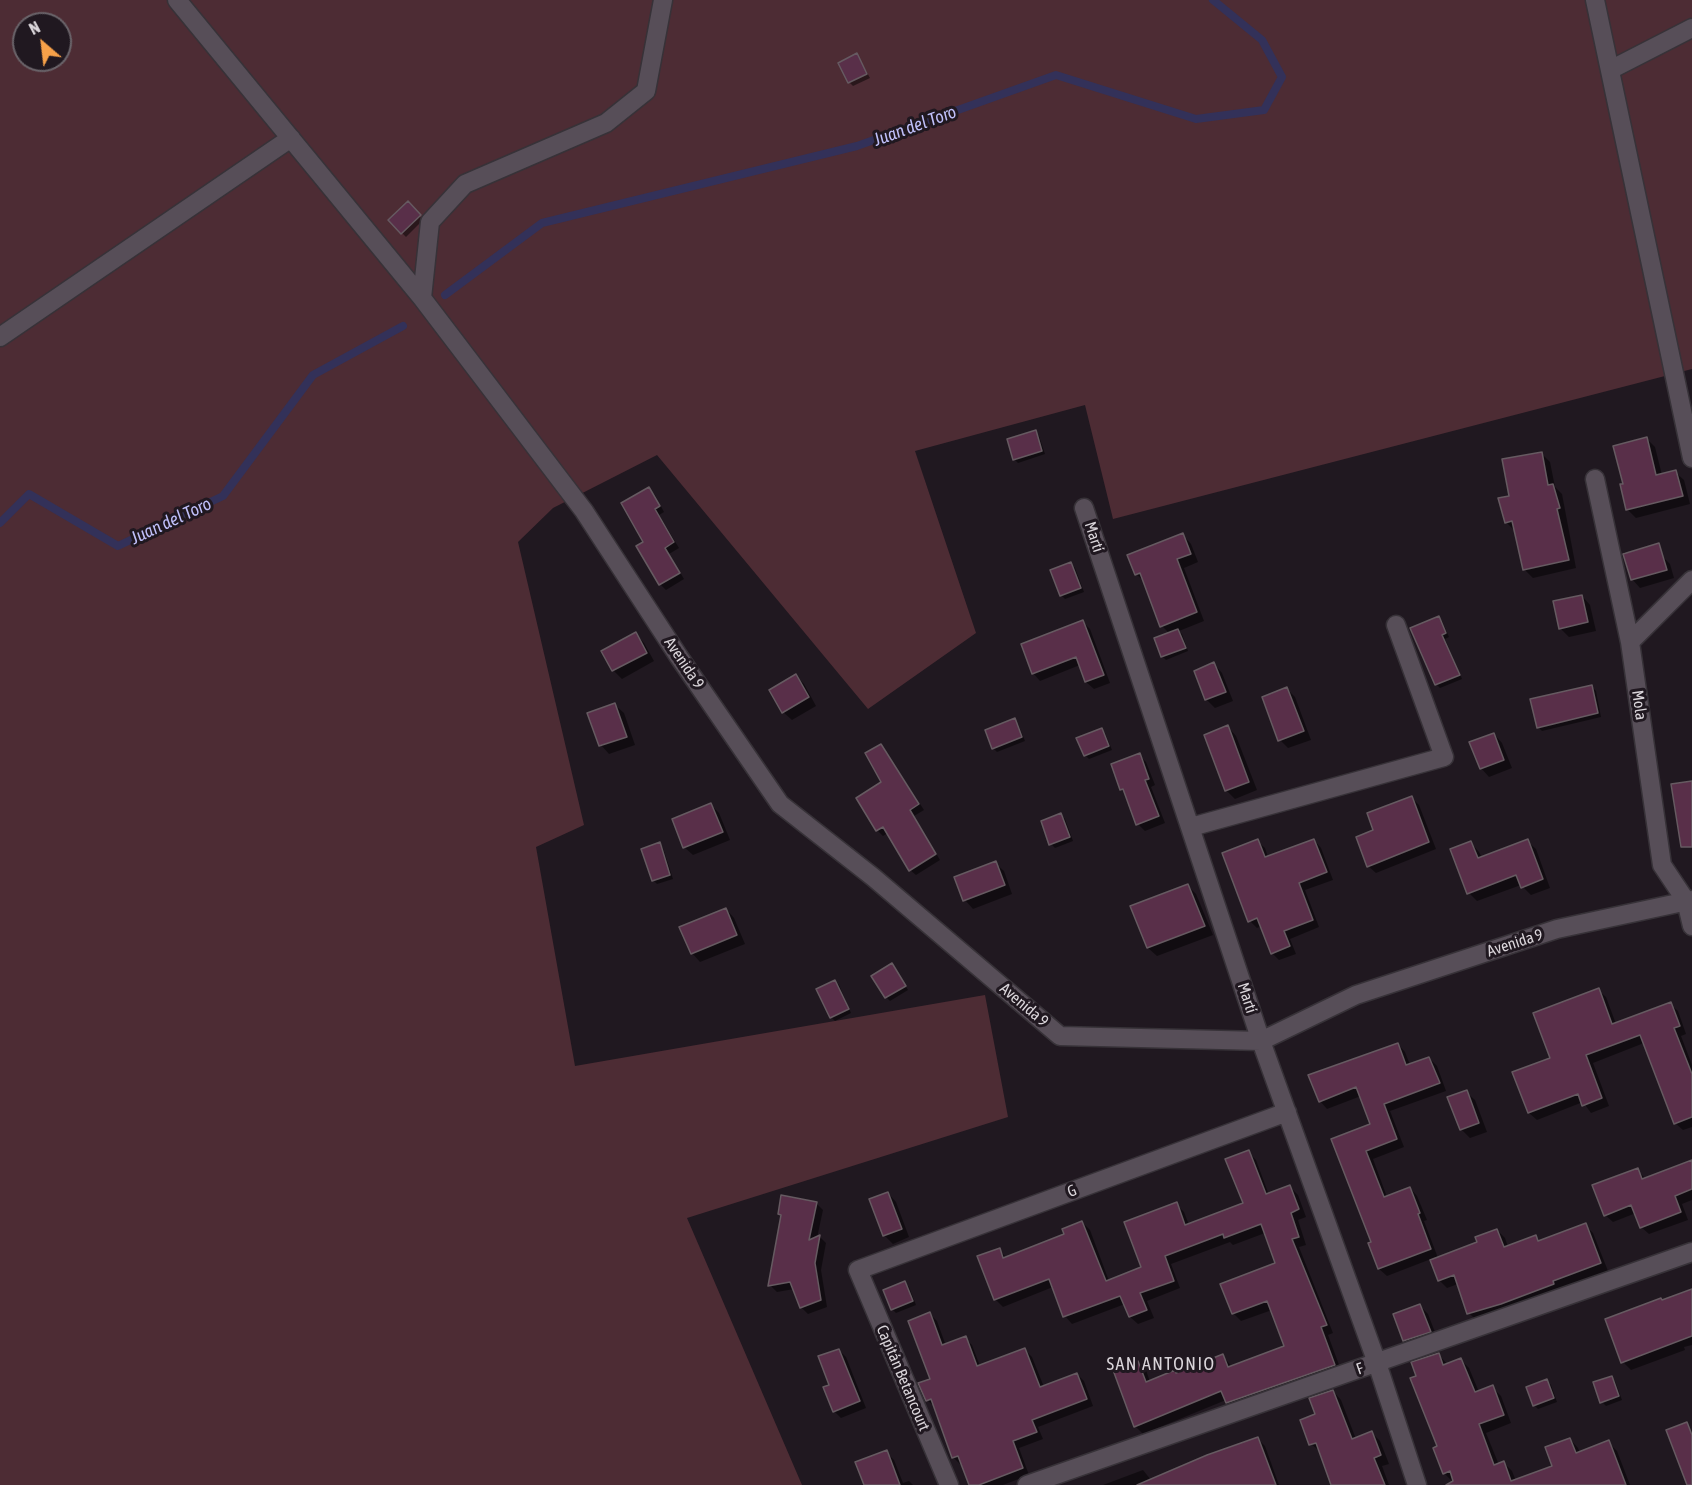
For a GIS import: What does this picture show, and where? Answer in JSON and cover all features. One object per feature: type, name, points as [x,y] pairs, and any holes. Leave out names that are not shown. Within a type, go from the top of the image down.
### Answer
[{"type":"street","name":"Avenida 9","points":[[177,0],[422,298],[584,511],[679,657],[780,804],[873,877],[1060,1036],[1261,1041],[1356,995],[1557,929],[1689,900]]},
{"type":"street","points":[[422,298],[430,222],[465,184],[606,123],[646,91],[663,0]]},
{"type":"street","points":[[1595,0],[1692,458]]},
{"type":"street","points":[[1610,70],[1692,28]]},
{"type":"street","points":[[0,337],[291,138]]},
{"type":"street","name":"Mola","points":[[1595,479],[1630,642],[1662,865],[1689,900],[1692,926]]},
{"type":"street","name":"Martí","points":[[1084,508],[1261,1041],[1377,1363],[1417,1485]]},
{"type":"street","points":[[1630,642],[1692,580]]},
{"type":"street","points":[[1191,827],[1444,757],[1396,625]]},
{"type":"street","name":"G","points":[[858,1270],[1287,1112]]},
{"type":"street","name":"F","points":[[1027,1485],[1692,1252]]},
{"type":"street","name":"Capitán Betancourt","points":[[858,1270],[949,1485]]},
{"type":"shaded area","points":[[0,0],[1692,0],[1692,369],[1113,519],[1085,405],[915,451],[976,633],[868,709],[657,455],[553,508],[518,542],[584,825],[536,847],[575,1066],[985,995],[1008,1117],[687,1218],[802,1485],[0,1485]]},
{"type":"building","points":[[857,53],[867,74],[848,83],[838,63]]},
{"type":"building","points":[[408,201],[421,215],[401,234],[388,220]]},
{"type":"building","points":[[1036,430],[1042,451],[1013,460],[1007,439]]},
{"type":"building","points":[[1647,437],[1656,475],[1676,470],[1683,496],[1626,510],[1620,484],[1623,484],[1613,446]]},
{"type":"building","points":[[1542,452],[1548,485],[1553,484],[1560,508],[1557,509],[1569,560],[1523,570],[1512,521],[1505,523],[1498,498],[1509,496],[1502,459]]},
{"type":"building","points":[[649,487],[660,506],[655,509],[674,542],[665,548],[680,573],[659,585],[636,546],[643,542],[621,503]]},
{"type":"building","points":[[1183,533],[1191,554],[1177,559],[1197,612],[1160,627],[1140,573],[1135,575],[1127,555]]},
{"type":"building","points":[[1659,543],[1667,570],[1631,580],[1623,554]]},
{"type":"building","points":[[1071,562],[1081,588],[1060,596],[1050,570]]},
{"type":"building","points":[[1582,595],[1588,622],[1559,629],[1553,601]]},
{"type":"building","points":[[1439,616],[1446,633],[1442,635],[1460,675],[1435,685],[1410,628]]},
{"type":"building","points":[[1083,620],[1104,675],[1085,682],[1076,657],[1032,674],[1021,644]]},
{"type":"building","points":[[1178,629],[1186,648],[1161,657],[1154,638]]},
{"type":"building","points":[[636,632],[647,653],[612,671],[601,651]]},
{"type":"building","points":[[1214,662],[1226,692],[1205,700],[1194,671]]},
{"type":"building","points":[[796,674],[809,697],[782,713],[769,690]]},
{"type":"building","points":[[1592,685],[1598,713],[1537,728],[1530,699]]},
{"type":"building","points":[[1287,687],[1304,731],[1278,741],[1262,697]]},
{"type":"building","points":[[615,703],[627,737],[599,746],[587,713]]},
{"type":"building","points":[[1015,718],[1022,737],[992,749],[985,730]]},
{"type":"building","points":[[1228,725],[1249,782],[1225,791],[1204,735]]},
{"type":"building","points":[[1102,728],[1109,746],[1084,756],[1076,738]]},
{"type":"building","points":[[1494,733],[1504,760],[1480,769],[1469,742]]},
{"type":"building","points":[[881,744],[919,804],[910,810],[936,854],[909,871],[883,827],[876,831],[856,798],[881,782],[865,753]]},
{"type":"building","points":[[1140,753],[1149,779],[1145,780],[1159,816],[1136,825],[1111,764]]},
{"type":"building","points":[[1692,781],[1692,847],[1681,847],[1671,784]]},
{"type":"building","points":[[1412,796],[1429,842],[1367,867],[1356,837],[1373,830],[1367,813]]},
{"type":"building","points":[[711,803],[723,832],[683,848],[672,819]]},
{"type":"building","points":[[1061,813],[1070,837],[1049,845],[1041,821]]},
{"type":"building","points":[[1258,839],[1265,857],[1314,839],[1327,872],[1299,883],[1313,920],[1284,931],[1290,946],[1271,954],[1257,918],[1248,922],[1222,853]]},
{"type":"building","points":[[1528,839],[1543,879],[1521,888],[1516,875],[1467,894],[1450,849],[1471,841],[1478,858]]},
{"type":"building","points":[[660,842],[670,875],[652,881],[641,849]]},
{"type":"building","points":[[996,861],[1005,885],[963,901],[954,877]]},
{"type":"building","points":[[1188,884],[1205,926],[1147,948],[1130,906]]},
{"type":"building","points":[[726,908],[737,935],[691,954],[679,927]]},
{"type":"building","points":[[892,963],[906,986],[885,998],[871,976]]},
{"type":"building","points":[[835,980],[849,1009],[830,1018],[816,989]]},
{"type":"building","points":[[1599,988],[1612,1024],[1671,1002],[1680,1026],[1674,1028],[1692,1074],[1692,1117],[1674,1124],[1640,1035],[1586,1055],[1602,1098],[1582,1106],[1578,1094],[1528,1113],[1512,1072],[1550,1058],[1533,1013]]},
{"type":"building","points":[[1398,1043],[1406,1065],[1429,1057],[1440,1083],[1384,1104],[1397,1139],[1366,1151],[1384,1197],[1410,1187],[1431,1249],[1378,1269],[1368,1243],[1371,1242],[1331,1139],[1370,1124],[1356,1087],[1319,1102],[1308,1075]]},
{"type":"building","points":[[1467,1090],[1479,1123],[1460,1130],[1447,1097]]},
{"type":"building","points":[[1249,1150],[1266,1194],[1290,1185],[1299,1209],[1291,1213],[1299,1237],[1292,1239],[1327,1325],[1321,1327],[1335,1365],[1226,1403],[1221,1391],[1134,1427],[1113,1370],[1138,1361],[1146,1382],[1223,1354],[1228,1367],[1284,1346],[1267,1301],[1232,1314],[1220,1284],[1275,1263],[1261,1224],[1224,1238],[1223,1234],[1165,1256],[1174,1281],[1140,1293],[1147,1310],[1129,1317],[1120,1296],[1063,1317],[1049,1279],[994,1300],[977,1256],[1000,1248],[1003,1258],[1064,1234],[1062,1229],[1082,1221],[1106,1281],[1141,1267],[1124,1222],[1177,1202],[1185,1225],[1243,1203],[1225,1159]]},
{"type":"building","points":[[1692,1160],[1692,1189],[1675,1196],[1681,1212],[1640,1228],[1631,1205],[1604,1216],[1592,1185],[1638,1168],[1642,1179]]},
{"type":"building","points":[[888,1192],[902,1229],[883,1236],[869,1199]]},
{"type":"building","points":[[781,1195],[817,1202],[809,1240],[820,1235],[815,1263],[821,1300],[800,1308],[790,1282],[768,1286],[781,1215],[778,1214]]},
{"type":"building","points":[[1586,1223],[1601,1263],[1553,1281],[1554,1284],[1467,1314],[1454,1275],[1438,1281],[1430,1260],[1477,1242],[1475,1237],[1497,1229],[1504,1247],[1536,1235],[1538,1241]]},
{"type":"building","points":[[905,1281],[913,1301],[891,1310],[883,1290]]},
{"type":"building","points":[[1692,1289],[1692,1336],[1621,1363],[1605,1319]]},
{"type":"building","points":[[1420,1304],[1431,1332],[1403,1341],[1393,1314]]},
{"type":"building","points":[[930,1312],[942,1345],[966,1336],[977,1366],[1025,1348],[1040,1387],[1077,1373],[1087,1399],[1032,1420],[1037,1432],[1013,1441],[1023,1468],[979,1485],[969,1485],[958,1456],[952,1458],[931,1399],[926,1401],[918,1383],[930,1379],[908,1321]]},
{"type":"building","points":[[839,1349],[860,1401],[833,1412],[823,1387],[829,1385],[818,1356]]},
{"type":"building","points":[[1439,1353],[1443,1365],[1461,1358],[1475,1392],[1493,1385],[1504,1415],[1479,1424],[1494,1465],[1504,1461],[1511,1481],[1552,1466],[1545,1447],[1570,1438],[1576,1453],[1609,1440],[1626,1485],[1446,1485],[1453,1481],[1450,1471],[1443,1474],[1433,1448],[1437,1446],[1410,1378],[1416,1376],[1411,1362]]},
{"type":"building","points":[[1612,1376],[1619,1396],[1600,1403],[1593,1382]]},
{"type":"building","points":[[1547,1379],[1554,1398],[1533,1406],[1526,1387]]},
{"type":"building","points":[[1333,1390],[1352,1439],[1372,1431],[1381,1455],[1374,1458],[1385,1485],[1331,1485],[1316,1443],[1309,1445],[1300,1420],[1315,1414],[1309,1398]]},
{"type":"building","points":[[1687,1422],[1692,1435],[1692,1485],[1687,1485],[1666,1430]]},
{"type":"building","points":[[1258,1437],[1276,1485],[1137,1485],[1207,1455]]},
{"type":"building","points":[[887,1450],[900,1485],[864,1485],[855,1462]]},
{"type":"waterway","name":"Juan del Toro","points":[[445,295],[542,223],[857,146],[1056,75],[1196,119],[1264,110],[1282,77],[1262,40],[1213,0]]},
{"type":"waterway","name":"Juan del Toro","points":[[0,523],[29,494],[118,546],[223,496],[313,375],[403,326]]},
{"type":"district","name":"SAN ANTONIO","points":[[1161,1364]]}]
